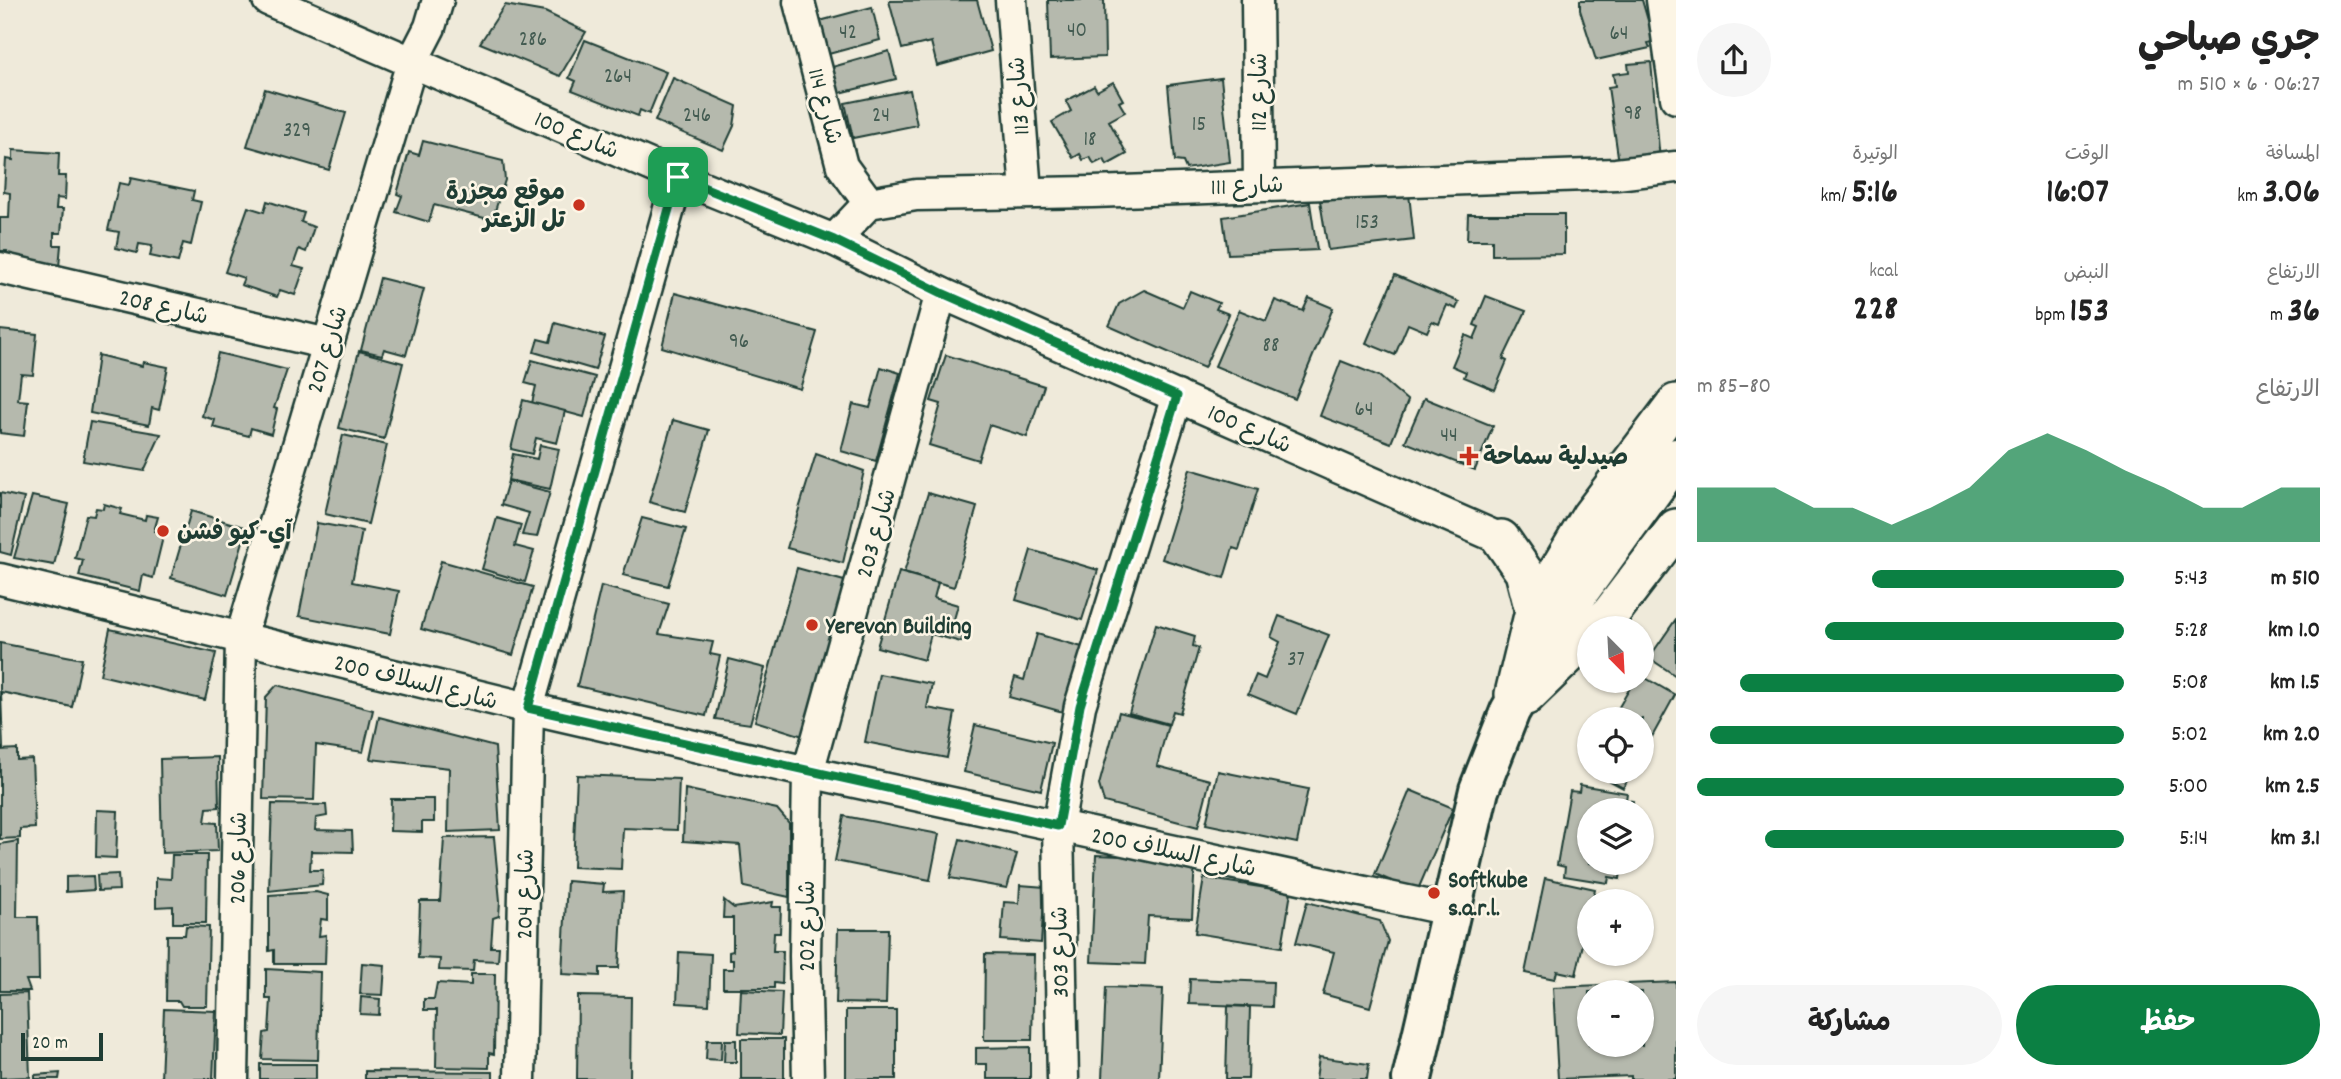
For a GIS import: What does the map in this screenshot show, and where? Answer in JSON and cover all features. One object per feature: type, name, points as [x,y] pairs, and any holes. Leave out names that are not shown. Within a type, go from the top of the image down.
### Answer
[{"type":"highway","points":[[1412,1079],[1449,909],[1479,790],[1510,711],[1581,589],[1676,458]]},
{"type":"street","name":"شارع 100","points":[[268,0],[678,177],[834,240],[942,293],[1501,539]]},
{"type":"street","name":"شارع 207","points":[[241,637],[412,62],[430,27],[438,0]]},
{"type":"street","name":"شارع 113","points":[[1012,0],[1026,192]]},
{"type":"street","name":"شارع 112","points":[[1257,0],[1259,184]]},
{"type":"street","points":[[1662,0],[1676,98]]},
{"type":"street","name":"شارع 114","points":[[799,2],[842,166],[869,203]]},
{"type":"street","name":"شارع 111","points":[[869,203],[916,194],[1616,174],[1676,167]]},
{"type":"street","name":"شارع 204","points":[[520,1079],[528,708],[678,177]]},
{"type":"street","points":[[834,240],[869,203]]},
{"type":"street","name":"شارع 208","points":[[0,268],[328,344]]},
{"type":"street","name":"شارع 203","points":[[808,772],[942,293]]},
{"type":"street","name":"شارع 303","points":[[1063,1079],[1058,826],[1080,706],[1177,396]]},
{"type":"street","points":[[1510,711],[1534,611],[1576,536],[1676,403]]},
{"type":"street","points":[[1608,616],[1676,528]]},
{"type":"street","points":[[1501,539],[1526,543],[1576,536]]},
{"type":"street","points":[[1501,539],[1524,572],[1534,611]]},
{"type":"street","name":"200 شارع السلاف","points":[[0,579],[528,708],[808,772],[1449,909]]},
{"type":"street","name":"شارع 206","points":[[233,1079],[241,637]]},
{"type":"street","points":[[1510,711],[1577,647]]},
{"type":"street","name":"شارع 202","points":[[808,772],[805,956],[808,1079]]},
{"type":"building","points":[[977,0],[991,51],[937,66],[931,42],[902,49],[889,1]]},
{"type":"building","points":[[1048,0],[1104,0],[1105,57],[1050,59]]},
{"type":"building","points":[[1580,0],[1642,0],[1654,41],[1648,43],[1650,48],[1596,60],[1580,10]]},
{"type":"building","points":[[505,5],[545,12],[586,32],[560,76],[480,43]]},
{"type":"building","points":[[872,7],[880,40],[825,55],[816,22]]},
{"type":"building","points":[[585,40],[666,72],[649,114],[640,110],[638,116],[572,90],[576,81],[569,78]]},
{"type":"building","points":[[889,51],[896,79],[836,94],[829,68]]},
{"type":"building","points":[[1651,62],[1660,160],[1619,163],[1608,87],[1615,86],[1613,74],[1629,72],[1628,64]]},
{"type":"building","points":[[673,78],[737,106],[734,126],[723,150],[655,121]]},
{"type":"building","points":[[1221,78],[1230,162],[1186,169],[1183,162],[1175,161],[1168,85]]},
{"type":"building","points":[[1113,82],[1123,100],[1119,102],[1125,112],[1109,121],[1127,154],[1107,165],[1104,159],[1094,164],[1090,157],[1083,160],[1080,154],[1073,158],[1052,122],[1071,111],[1066,101],[1094,86],[1097,91]]},
{"type":"building","points":[[265,89],[346,113],[329,170],[247,146]]},
{"type":"building","points":[[910,90],[917,125],[853,138],[845,103]]},
{"type":"building","points":[[423,141],[503,161],[505,180],[492,220],[434,205],[429,222],[396,212],[402,196],[397,194],[409,152],[419,155]]},
{"type":"building","points":[[13,150],[59,153],[58,176],[66,176],[65,199],[57,198],[56,209],[63,209],[61,233],[54,233],[54,245],[61,245],[59,267],[6,264],[7,251],[0,251],[0,218],[9,218],[10,193],[4,192],[6,159],[13,160]]},
{"type":"building","points":[[131,178],[194,191],[192,200],[201,202],[191,245],[183,243],[178,262],[150,256],[152,246],[139,244],[137,253],[116,248],[119,232],[108,230],[119,183],[129,185]]},
{"type":"building","points":[[1409,194],[1414,240],[1328,250],[1320,201]]},
{"type":"building","points":[[267,201],[304,213],[301,222],[314,227],[306,252],[299,249],[293,266],[304,269],[295,295],[280,290],[277,297],[241,285],[244,278],[225,272],[248,207],[264,212]]},
{"type":"building","points":[[1310,203],[1317,250],[1228,254],[1223,217]]},
{"type":"building","points":[[1468,214],[1564,214],[1564,254],[1492,255],[1492,240],[1467,240]]},
{"type":"building","points":[[1395,275],[1459,302],[1456,309],[1447,305],[1439,324],[1432,321],[1427,332],[1408,324],[1395,355],[1366,343]]},
{"type":"building","points":[[380,278],[424,289],[406,355],[384,349],[382,355],[361,350]]},
{"type":"building","points":[[1144,290],[1183,307],[1190,291],[1219,303],[1216,309],[1229,314],[1204,368],[1109,326],[1119,304]]},
{"type":"building","points":[[675,293],[817,332],[800,389],[662,347]]},
{"type":"building","points":[[1486,296],[1526,311],[1503,359],[1507,361],[1495,390],[1464,377],[1466,372],[1452,366],[1465,335],[1474,339],[1479,327],[1474,325]]},
{"type":"building","points":[[1309,298],[1333,308],[1295,399],[1215,366],[1239,310],[1266,321],[1275,300],[1303,311]]},
{"type":"building","points":[[555,323],[605,337],[595,370],[534,352],[538,339],[550,342]]},
{"type":"building","points":[[0,330],[37,334],[33,375],[21,374],[18,400],[28,401],[24,436],[0,433]]},
{"type":"building","points":[[359,351],[403,363],[384,439],[339,428]]},
{"type":"building","points":[[218,353],[287,370],[274,408],[277,409],[271,434],[251,428],[249,436],[213,427],[215,420],[202,416]]},
{"type":"building","points":[[98,355],[142,366],[143,362],[168,367],[159,410],[152,408],[149,425],[90,413]]},
{"type":"building","points":[[946,355],[1044,386],[1027,437],[989,425],[978,460],[929,445],[941,404],[931,401]]},
{"type":"building","points":[[532,360],[595,377],[584,417],[532,403],[536,386],[525,383]]},
{"type":"building","points":[[1341,361],[1379,376],[1408,401],[1391,443],[1320,416]]},
{"type":"building","points":[[881,367],[900,373],[876,461],[841,451],[853,404],[870,408]]},
{"type":"building","points":[[1424,398],[1493,426],[1475,470],[1405,442]]},
{"type":"building","points":[[523,400],[565,411],[557,443],[536,438],[532,454],[511,449]]},
{"type":"building","points":[[673,420],[709,430],[685,512],[649,502]]},
{"type":"building","points":[[90,422],[161,434],[144,471],[83,461]]},
{"type":"building","points":[[343,435],[387,445],[368,524],[325,514]]},
{"type":"building","points":[[540,445],[559,449],[550,489],[508,480],[513,454],[537,459]]},
{"type":"building","points":[[816,454],[864,471],[843,563],[787,548]]},
{"type":"building","points":[[1190,469],[1258,489],[1239,550],[1233,548],[1224,578],[1162,559]]},
{"type":"building","points":[[508,481],[550,492],[537,537],[522,535],[529,513],[501,505]]},
{"type":"building","points":[[0,493],[24,498],[11,555],[0,552]]},
{"type":"building","points":[[928,493],[977,507],[954,587],[904,573]]},
{"type":"building","points":[[32,496],[69,504],[54,565],[14,558]]},
{"type":"building","points":[[104,504],[122,509],[120,514],[145,520],[146,515],[158,517],[154,531],[164,533],[153,578],[143,575],[140,591],[79,576],[83,560],[75,558],[86,515],[94,516],[96,508],[103,509]]},
{"type":"building","points":[[191,511],[247,528],[227,595],[171,578]]},
{"type":"building","points":[[497,518],[521,525],[515,546],[534,551],[525,582],[482,569]]},
{"type":"building","points":[[642,518],[686,529],[668,586],[623,575]]},
{"type":"building","points":[[317,523],[362,531],[352,582],[399,591],[390,634],[299,616]]},
{"type":"building","points":[[1031,550],[1098,570],[1082,620],[1016,600]]},
{"type":"building","points":[[441,561],[533,587],[513,655],[421,629]]},
{"type":"building","name":"Yerevan Building","points":[[797,568],[855,584],[803,736],[755,721]]},
{"type":"building","points":[[899,572],[938,583],[934,598],[958,605],[953,623],[966,626],[961,642],[931,634],[924,660],[877,647]]},
{"type":"building","points":[[601,586],[669,604],[659,634],[713,642],[710,654],[720,656],[706,716],[577,686]]},
{"type":"building","points":[[1279,616],[1329,635],[1297,714],[1248,694],[1256,675],[1265,679],[1280,642],[1271,637]]},
{"type":"building","points":[[1676,619],[1676,676],[1654,661],[1654,651]]},
{"type":"building","points":[[1156,624],[1195,636],[1193,646],[1199,648],[1180,713],[1173,711],[1169,724],[1129,713]]},
{"type":"building","points":[[110,629],[216,653],[205,700],[100,675]]},
{"type":"building","points":[[1037,634],[1082,647],[1063,712],[1009,697],[1015,677],[1024,680]]},
{"type":"building","points":[[0,643],[82,659],[72,707],[1,692],[3,748],[0,748]]},
{"type":"building","points":[[729,659],[765,668],[750,724],[715,719]]},
{"type":"building","points":[[879,674],[932,684],[927,708],[955,713],[947,758],[865,742]]},
{"type":"building","points":[[1654,683],[1675,695],[1654,733],[1654,707],[1619,707],[1627,693],[1654,693]]},
{"type":"building","points":[[277,685],[373,710],[363,752],[316,745],[314,800],[263,799],[266,697]]},
{"type":"building","points":[[1119,712],[1168,725],[1157,766],[1210,780],[1198,827],[1104,802],[1099,785]]},
{"type":"building","points":[[379,717],[495,747],[500,830],[448,832],[449,768],[370,759]]},
{"type":"building","points":[[975,725],[1052,743],[1041,790],[964,772]]},
{"type":"building","points":[[17,749],[17,760],[32,759],[35,828],[20,829],[20,838],[0,839],[0,750]]},
{"type":"building","points":[[218,757],[219,807],[207,808],[205,822],[217,823],[218,851],[162,853],[160,759]]},
{"type":"building","points":[[1218,771],[1308,789],[1297,843],[1206,824]]},
{"type":"building","points":[[577,775],[679,779],[677,830],[623,828],[621,869],[573,867]]},
{"type":"building","points":[[1580,785],[1627,793],[1626,798],[1577,798],[1577,875],[1620,875],[1620,879],[1609,877],[1608,883],[1564,876],[1565,867],[1557,865],[1570,791],[1579,792]]},
{"type":"building","points":[[685,789],[777,809],[789,823],[789,897],[744,887],[740,845],[683,841]]},
{"type":"building","points":[[1410,790],[1453,808],[1417,892],[1375,874]]},
{"type":"building","points":[[391,799],[434,799],[434,822],[422,822],[422,832],[390,831]]},
{"type":"building","points":[[272,804],[326,805],[327,816],[316,818],[315,830],[352,831],[353,852],[311,851],[310,870],[323,870],[322,885],[269,891]]},
{"type":"building","points":[[97,810],[118,811],[116,858],[96,857]]},
{"type":"building","points":[[844,816],[939,834],[930,880],[835,861]]},
{"type":"building","points":[[494,837],[500,901],[499,916],[493,918],[491,947],[499,947],[498,961],[474,960],[473,971],[439,970],[440,959],[418,958],[420,901],[440,901],[444,838]]},
{"type":"building","points":[[960,839],[1017,854],[1007,888],[950,878]]},
{"type":"building","points":[[18,841],[17,917],[38,917],[39,980],[26,980],[30,991],[0,991],[0,844]]},
{"type":"building","points":[[172,855],[207,855],[206,923],[173,923],[173,906],[156,907],[156,878],[171,879]]},
{"type":"building","points":[[1096,855],[1195,859],[1192,918],[1148,916],[1145,964],[1091,962]]},
{"type":"building","points":[[118,874],[119,890],[98,891],[97,875]]},
{"type":"building","points":[[93,876],[94,890],[66,892],[66,877]]},
{"type":"building","points":[[1204,878],[1291,892],[1282,947],[1195,933]]},
{"type":"building","points":[[1545,878],[1595,889],[1577,889],[1576,975],[1557,971],[1555,979],[1525,973]]},
{"type":"building","points":[[567,881],[604,884],[603,892],[623,891],[619,968],[600,968],[600,976],[562,974]]},
{"type":"building","points":[[1020,885],[1045,887],[1041,943],[1001,940],[1004,902],[1019,903]]},
{"type":"building","points":[[316,892],[328,895],[328,920],[321,919],[319,936],[326,935],[325,964],[274,964],[274,950],[269,951],[269,895]]},
{"type":"building","points":[[724,900],[734,908],[773,902],[772,907],[781,907],[780,933],[774,933],[773,951],[783,951],[782,984],[774,983],[774,988],[723,988],[723,969],[733,969],[729,952],[733,951],[733,918],[723,918]]},
{"type":"building","points":[[1307,902],[1380,921],[1388,941],[1370,1007],[1323,994],[1334,952],[1296,943]]},
{"type":"building","points":[[186,926],[209,927],[207,1006],[182,1006],[179,1001],[166,1001],[167,935],[185,935]]},
{"type":"building","points":[[838,929],[888,929],[886,1004],[836,1003]]},
{"type":"building","points":[[679,952],[711,954],[709,1005],[677,1003]]},
{"type":"building","points":[[985,954],[1034,955],[1032,1040],[984,1040]]},
{"type":"building","points":[[362,963],[385,965],[383,995],[360,994]]},
{"type":"building","points":[[266,969],[320,972],[318,1060],[262,1059],[264,1033],[269,1032],[271,999],[266,999]]},
{"type":"building","points":[[471,974],[495,974],[494,1054],[489,1053],[489,1068],[436,1067],[437,1010],[424,1010],[424,999],[434,999],[437,983],[471,985]]},
{"type":"building","points":[[1190,979],[1273,982],[1272,1007],[1189,1004]]},
{"type":"building","points":[[1676,982],[1676,1079],[1631,1079],[1631,1076],[1558,1079],[1553,987],[1577,986],[1577,1057],[1654,1057],[1654,983]]},
{"type":"building","points":[[1106,987],[1163,989],[1159,1079],[1102,1079]]},
{"type":"building","points":[[741,990],[782,992],[780,1035],[739,1033]]},
{"type":"building","points":[[27,993],[30,1077],[0,1078],[0,994]]},
{"type":"building","points":[[578,996],[631,997],[630,1079],[577,1079]]},
{"type":"building","points":[[361,997],[380,999],[379,1015],[360,1014]]},
{"type":"building","points":[[1228,1006],[1250,1007],[1248,1079],[1226,1079]]},
{"type":"building","points":[[164,1009],[216,1011],[213,1079],[161,1079]]},
{"type":"building","points":[[846,1010],[896,1010],[896,1079],[846,1079]]},
{"type":"building","points":[[741,1039],[784,1039],[784,1079],[741,1079]]},
{"type":"building","points":[[707,1040],[722,1040],[721,1060],[706,1059]]},
{"type":"building","points":[[725,1040],[736,1040],[736,1062],[724,1062]]},
{"type":"building","points":[[1030,1047],[1030,1079],[987,1079],[987,1064],[976,1064],[976,1048]]},
{"type":"building","points":[[1319,1057],[1369,1064],[1367,1079],[1316,1079]]},
{"type":"building","points":[[260,1064],[316,1064],[316,1079],[260,1079]]},
{"type":"building","points":[[365,1071],[493,1072],[493,1079],[365,1079]]},
{"type":"building","points":[[60,1073],[59,1079],[35,1079],[35,1075]]},
{"type":"place","name":"موقع مجزرة تل الزعتر","points":[[579,205]]},
{"type":"place","name":"صيدلية سماحة","points":[[1469,456]]},
{"type":"place","name":"آي-كيو فشن","points":[[163,531]]},
{"type":"place","name":"Yerevan Building","points":[[812,625]]},
{"type":"place","name":"Softkube s.a.r.l.","points":[[1434,893]]},
{"type":"route","points":[[678,177],[834,240],[942,293],[1177,396],[1080,706],[1058,826],[528,708],[678,177]]}]
